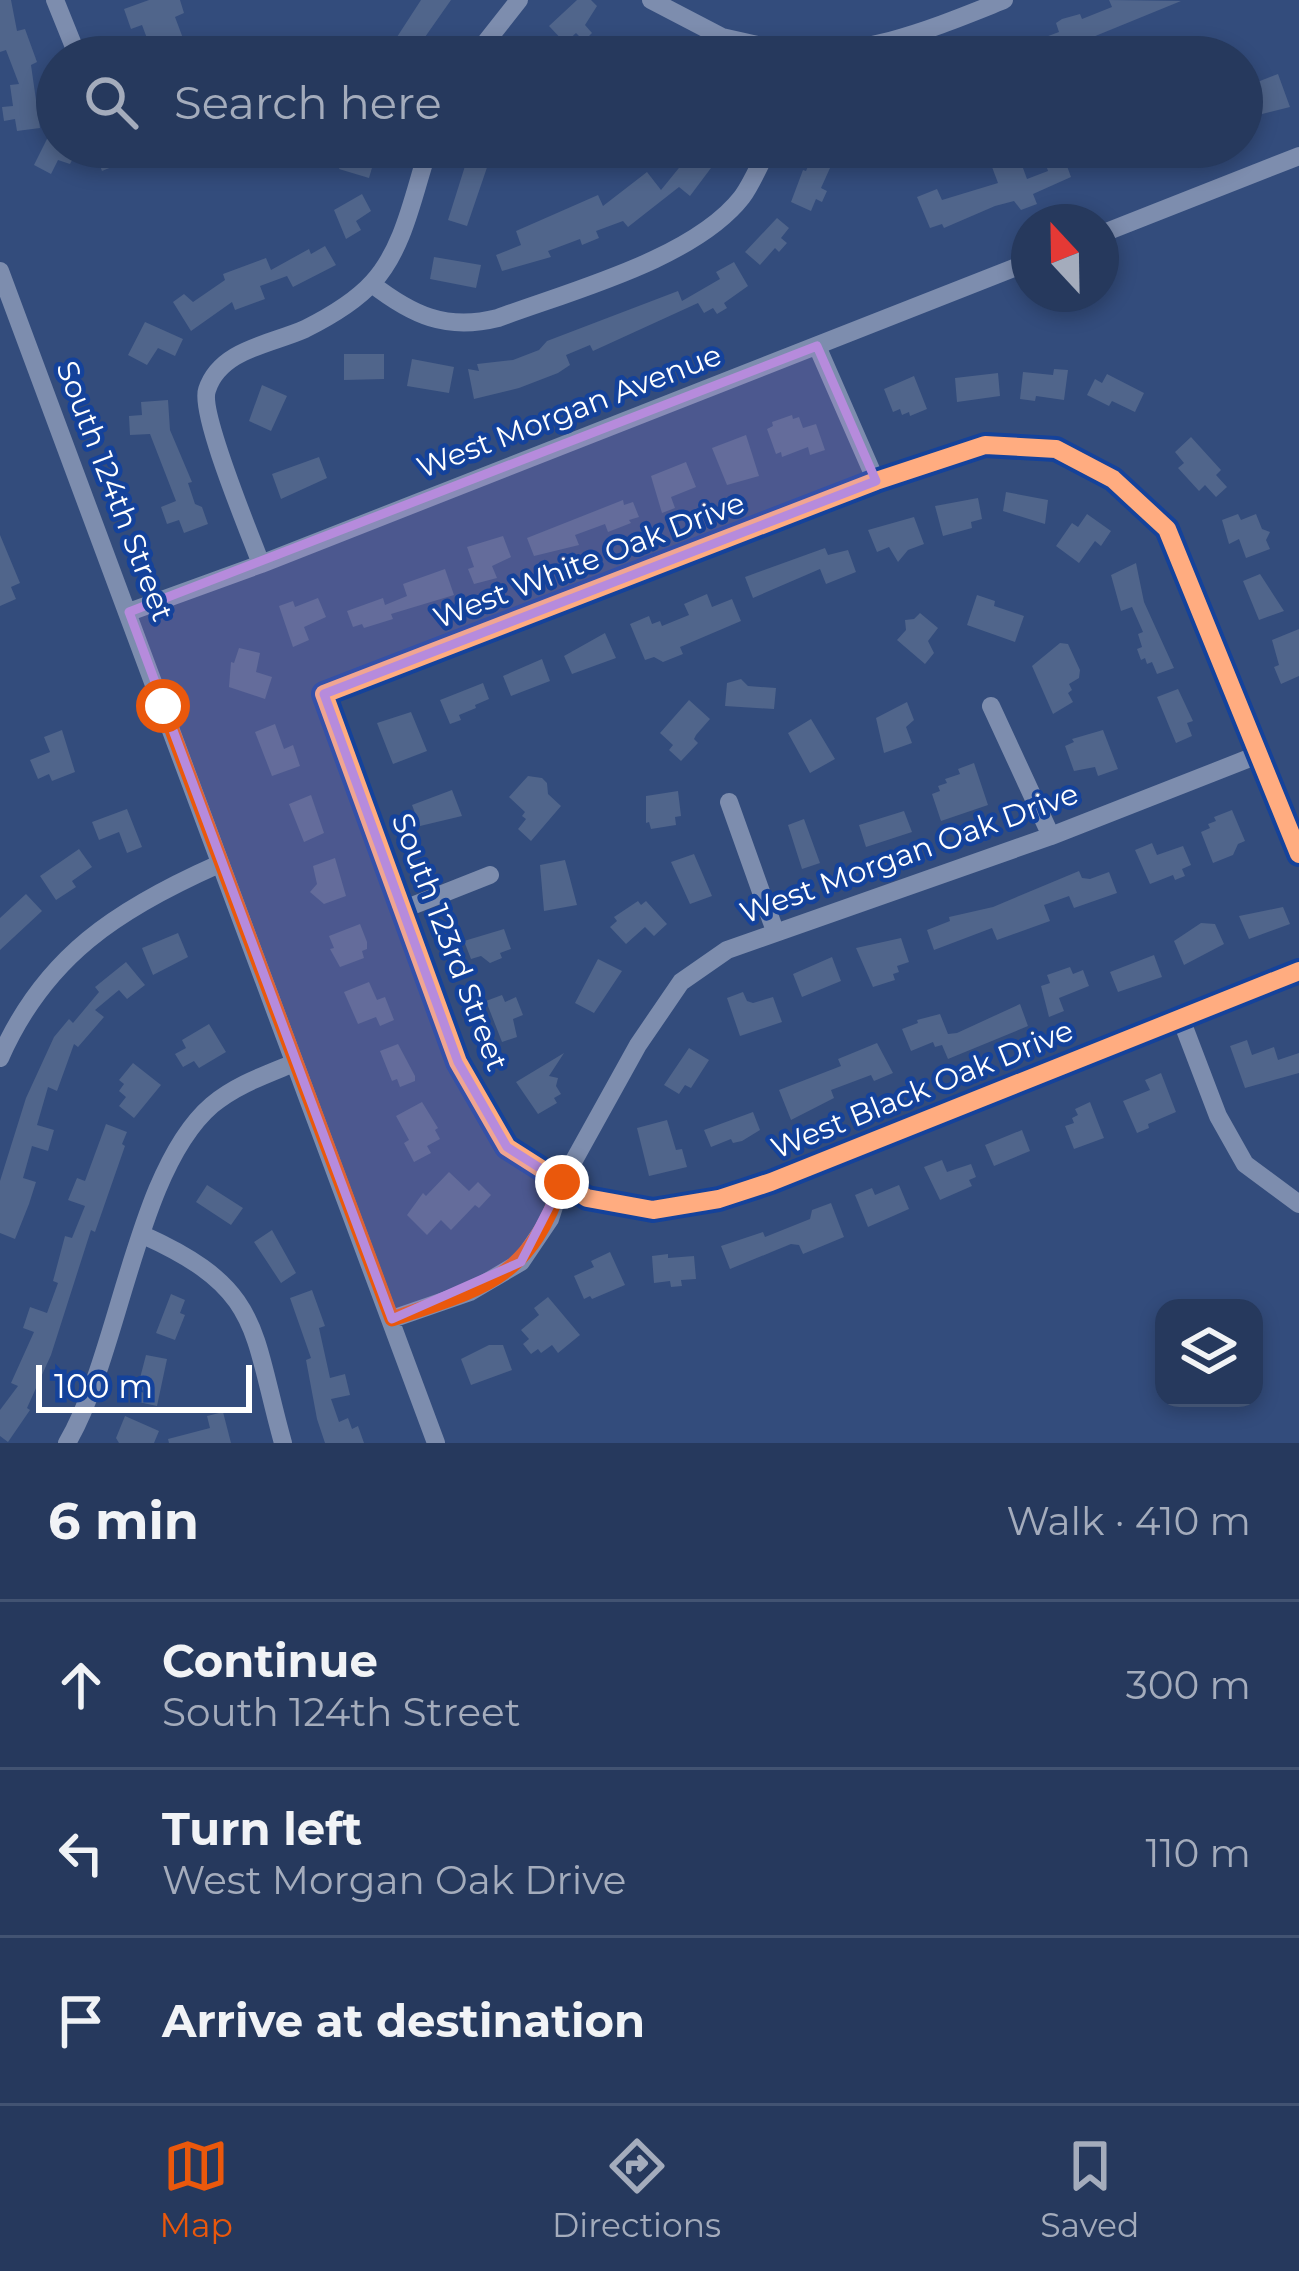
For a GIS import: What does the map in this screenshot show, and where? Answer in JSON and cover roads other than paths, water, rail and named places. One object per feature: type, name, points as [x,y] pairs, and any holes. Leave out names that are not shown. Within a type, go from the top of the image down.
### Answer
[{"type":"street","points":[[55,0],[70,36]]},
{"type":"street","points":[[491,36],[519,0]]},
{"type":"street","points":[[651,0],[720,36]]},
{"type":"street","points":[[914,36],[1004,0]]},
{"type":"street","points":[[1119,227],[1299,156]]},
{"type":"street","points":[[261,564],[209,420],[205,393],[216,373],[246,350],[301,331],[335,313],[372,284],[396,247],[422,168]]},
{"type":"street","points":[[372,284],[422,317],[472,325],[498,318],[667,254],[700,236],[741,198],[758,168]]},
{"type":"street","name":"West Morgan Avenue","points":[[129,612],[1011,269]]},
{"type":"street","name":"South 124th Street","points":[[0,271],[436,1443]]},
{"type":"street","points":[[817,346],[876,481]]},
{"type":"street","name":"West White Oak Drive","points":[[324,694],[876,481],[985,445],[1056,448],[1113,479],[1166,529],[1299,854]]},
{"type":"street","name":"South 123rd Street","points":[[324,694],[458,1062],[507,1147],[562,1182]]},
{"type":"street","points":[[991,706],[1051,836]]},
{"type":"street","name":"West Morgan Oak Drive","points":[[392,1319],[470,1292],[521,1262],[550,1219],[562,1182],[638,1045],[681,982],[727,950],[1051,836],[1261,754]]},
{"type":"street","points":[[729,802],[776,931]]},
{"type":"street","points":[[0,1058],[27,1005],[80,945],[136,903],[219,866]]},
{"type":"street","points":[[404,909],[490,875]]},
{"type":"street","name":"West Black Oak Drive","points":[[562,1182],[587,1198],[652,1210],[719,1199],[1299,971]]},
{"type":"street","points":[[1181,1018],[1218,1116],[1245,1165],[1299,1204]]},
{"type":"street","points":[[67,1443],[90,1392],[170,1165],[200,1117],[247,1082],[294,1063]]},
{"type":"street","points":[[143,1235],[207,1268],[238,1301],[258,1340],[283,1443]]}]
